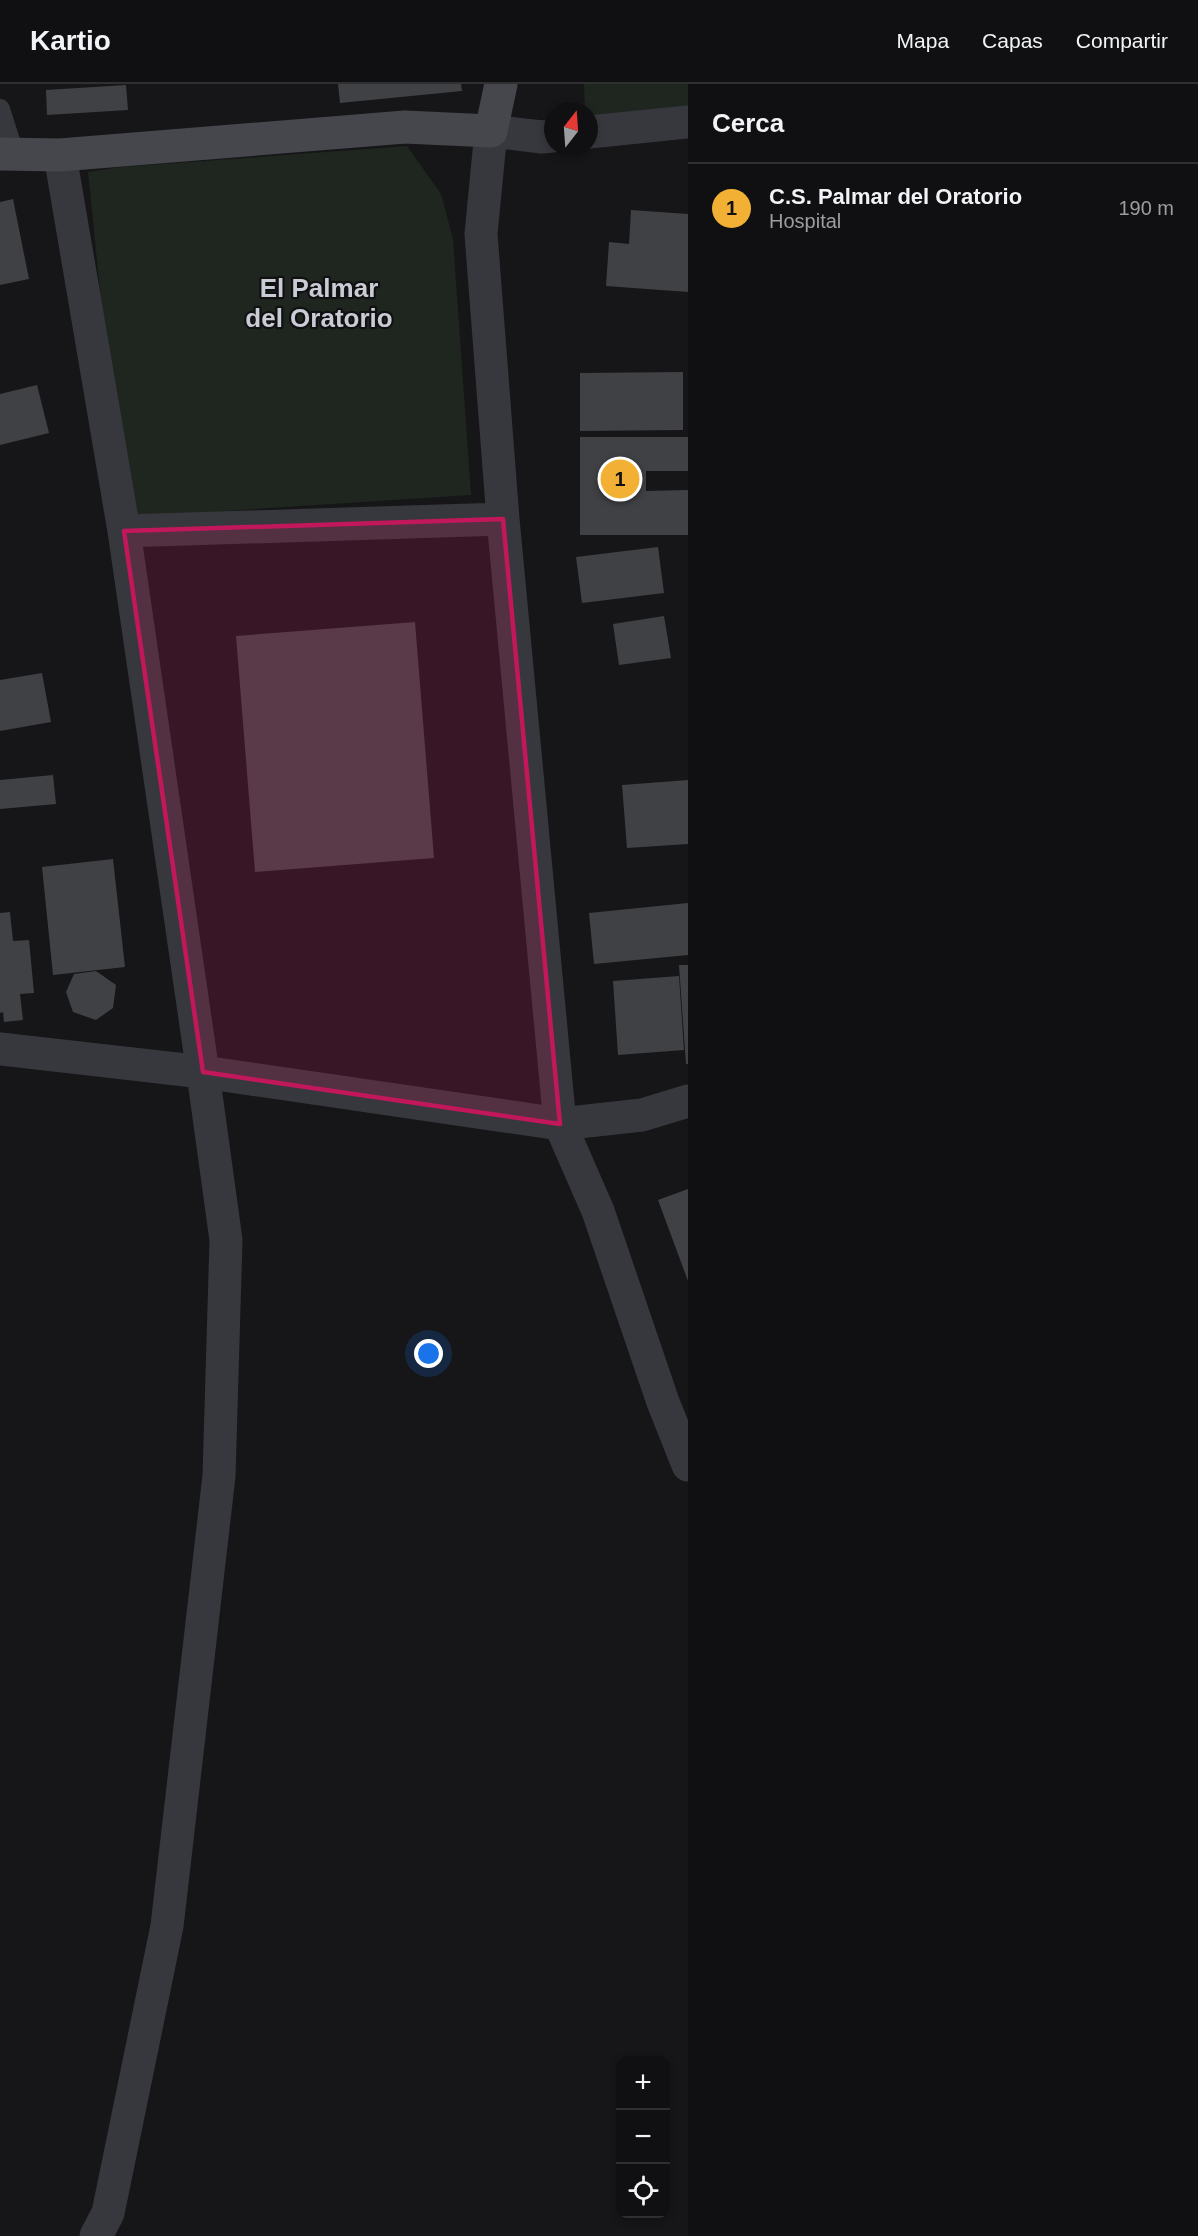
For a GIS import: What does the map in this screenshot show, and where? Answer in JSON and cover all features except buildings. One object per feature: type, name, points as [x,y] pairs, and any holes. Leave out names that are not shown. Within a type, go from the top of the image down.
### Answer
[{"type":"main road","points":[[7,153],[60,155],[405,127],[491,131],[501,84]]},
{"type":"street","points":[[598,131],[688,122]]},
{"type":"street","points":[[544,137],[491,131],[481,234],[503,519],[560,1124],[598,1211],[663,1402],[688,1465]]},
{"type":"street","points":[[60,155],[124,531],[226,1240],[219,1476],[167,1926],[108,2213],[96,2236]]},
{"type":"street","points":[[124,531],[503,519]]},
{"type":"street","points":[[0,1049],[203,1072],[560,1124],[642,1115],[688,1101]]},
{"type":"lane","points":[[0,109],[7,153]]},
{"type":"highlighted area","points":[[503,519],[560,1124],[203,1072],[124,531]]},
{"type":"shaded area","points":[[584,84],[688,84],[688,106],[598,115],[598,102],[585,102]]},
{"type":"shaded area","points":[[407,146],[441,194],[453,239],[471,495],[133,517],[105,339],[88,172],[122,167]]},
{"type":"place","name":"C.S. Palmar del Oratorio","points":[[620,479]]},
{"type":"district","name":"El Palmar del Oratorio","points":[[319,302]]}]
